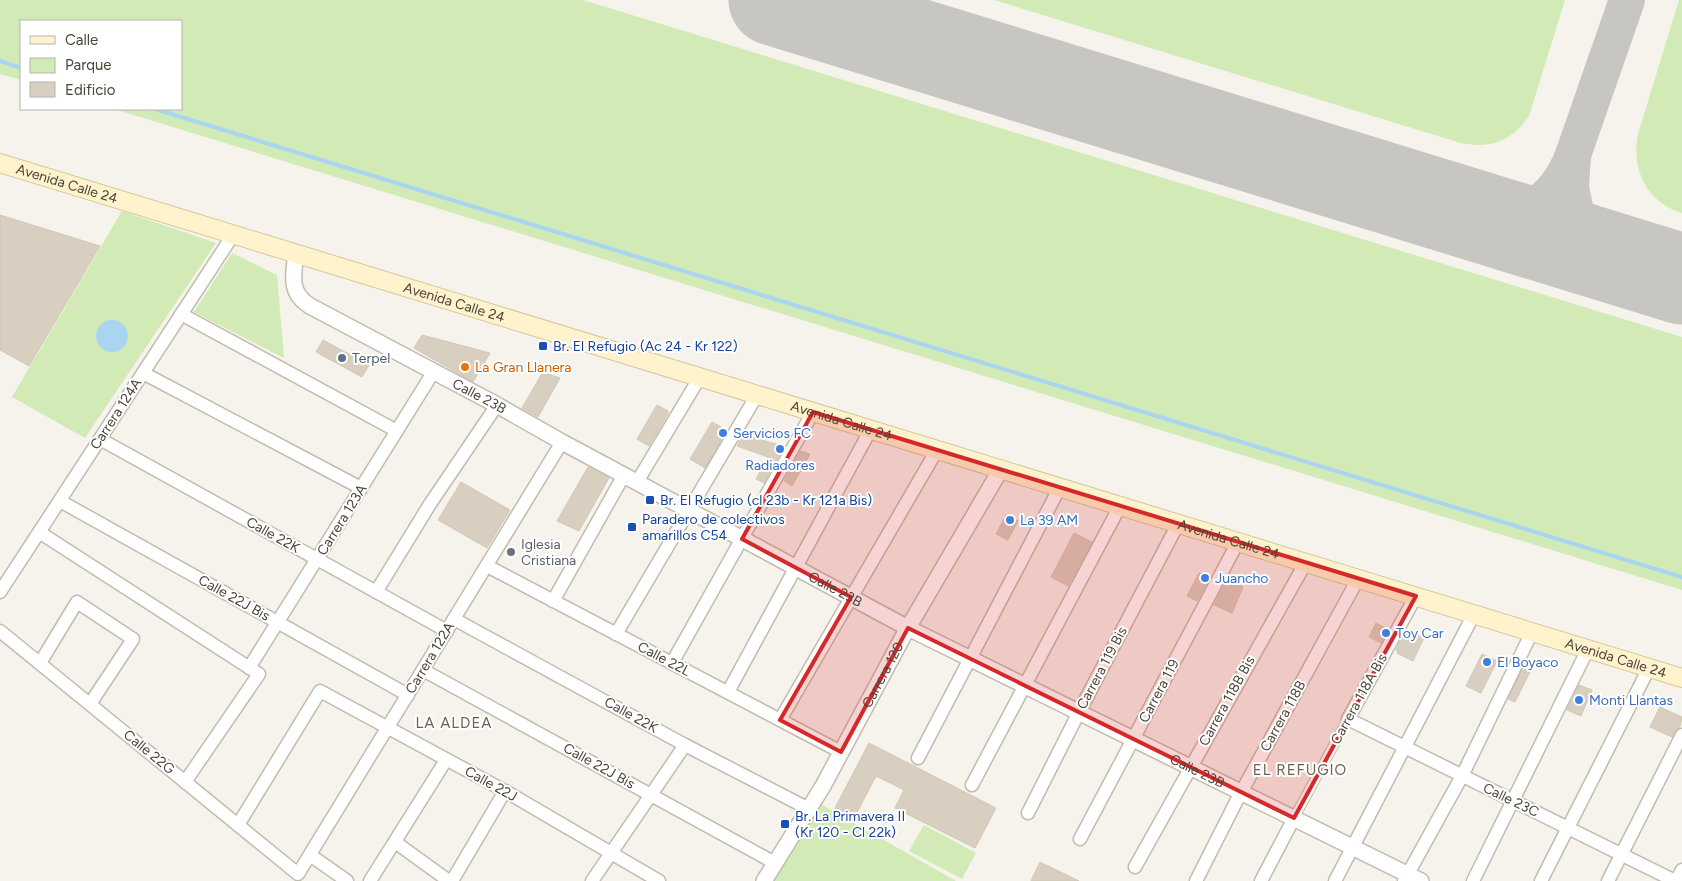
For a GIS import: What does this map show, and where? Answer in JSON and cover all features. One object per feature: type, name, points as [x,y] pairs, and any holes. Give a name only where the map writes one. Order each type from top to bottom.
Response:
[{"type":"main road","name":"Avenida Calle 24","points":[[0,163],[1682,678]]},
{"type":"street","name":"Carrera 124A","points":[[0,592],[233,235]]},
{"type":"street","name":"Calle 23B","points":[[296,254],[294,269],[295,289],[303,302],[908,628],[1353,847],[1411,879]]},
{"type":"street","points":[[181,314],[397,430]]},
{"type":"street","name":"Carrera 123A","points":[[185,782],[254,671],[277,622],[434,371]]},
{"type":"street","points":[[143,373],[361,488]]},
{"type":"street","points":[[553,601],[630,478],[700,378]]},
{"type":"street","points":[[616,634],[758,395]]},
{"type":"street","points":[[376,592],[430,504],[497,405]]},
{"type":"street","points":[[672,663],[813,412]]},
{"type":"street","points":[[728,692],[871,429]]},
{"type":"street","name":"Calle 22K","points":[[100,439],[447,631]]},
{"type":"street","name":"Carrera 122A","points":[[298,874],[562,442]]},
{"type":"street","points":[[780,720],[937,450]]},
{"type":"street","name":"Carrera 120","points":[[764,881],[842,752],[908,628],[1001,469]]},
{"type":"street","points":[[918,758],[1060,487]]},
{"type":"street","name":"Calle 22J Bis","points":[[60,501],[408,695]]},
{"type":"street","points":[[972,785],[1120,506]]},
{"type":"street","name":"Carrera 119 Bis","points":[[1028,813],[1178,524]]},
{"type":"street","points":[[39,532],[254,671]]},
{"type":"street","name":"Carrera 119","points":[[1080,839],[1238,542]]},
{"type":"street","name":"Carrera 118B Bis","points":[[1135,867],[1306,562]]},
{"type":"street","name":"Calle 22L","points":[[487,566],[842,752]]},
{"type":"street","name":"Carrera 118B","points":[[1196,881],[1241,792],[1358,578]]},
{"type":"street","name":"Carrera 118A Bis","points":[[1261,881],[1416,596]]},
{"type":"street","points":[[40,663],[77,602],[133,639],[90,704]]},
{"type":"street","points":[[1335,881],[1474,614]]},
{"type":"street","name":"Calle 22K","points":[[454,619],[684,745],[809,808]]},
{"type":"street","name":"Calle 22G","points":[[0,630],[298,874]]},
{"type":"street","points":[[1411,879],[1532,632]]},
{"type":"street","points":[[1473,881],[1588,649]]},
{"type":"street","points":[[1541,881],[1649,668]]},
{"type":"street","name":"Calle 22J Bis","points":[[423,670],[775,863]]},
{"type":"street","name":"Calle 22J","points":[[238,825],[320,691],[505,791],[659,881]]},
{"type":"street","name":"Calle 23C","points":[[1348,719],[1675,881]]},
{"type":"street","points":[[1608,881],[1682,735]]},
{"type":"street","points":[[592,881],[684,745]]},
{"type":"street","points":[[370,881],[446,760]]},
{"type":"street","points":[[395,842],[450,881],[505,791]]},
{"type":"street","points":[[310,855],[347,881]]},
{"type":"street","points":[[1675,881],[1682,870]]},
{"type":"highlighted area","points":[[813,412],[1416,596],[1294,818],[908,628],[841,752],[780,720],[851,597],[742,539]]},
{"type":"green space","points":[[0,0],[583,0],[1682,337],[1682,590],[117,110],[182,110],[182,20],[20,20],[20,80],[0,74]]},
{"type":"green space","points":[[994,0],[1565,0],[1529,116],[1514,133],[1505,139],[1477,145],[1454,141]]},
{"type":"green space","points":[[1679,0],[1682,0],[1682,213],[1669,208],[1650,192],[1639,171],[1636,147],[1638,134]]},
{"type":"green space","points":[[122,211],[216,243],[85,438],[12,397]]},
{"type":"green space","points":[[232,253],[277,275],[284,358],[194,312]]},
{"type":"green space","points":[[819,803],[831,810],[956,881],[773,881]]},
{"type":"green space","points":[[924,825],[976,853],[962,879],[909,851]]},
{"type":"water","points":[[112,320],[118,321],[123,325],[127,330],[127,342],[123,347],[118,351],[112,352],[106,351],[101,347],[97,342],[96,336],[97,330],[101,325],[106,321]]},
{"type":"building","points":[[0,215],[100,246],[29,366],[0,350]]},
{"type":"building","name":"La Gran Llanera","points":[[422,335],[490,353],[473,382],[414,348]]},
{"type":"building","name":"Terpel","points":[[323,340],[369,365],[362,377],[316,352]]},
{"type":"building","points":[[543,372],[560,378],[538,417],[522,408]]},
{"type":"building","points":[[657,405],[668,411],[668,414],[649,446],[637,439]]},
{"type":"building","points":[[712,422],[727,430],[705,468],[690,459]]},
{"type":"building","points":[[743,435],[784,446],[764,483],[756,479],[768,457],[737,446]]},
{"type":"building","points":[[800,451],[810,454],[792,486],[784,481]]},
{"type":"building","points":[[588,467],[609,478],[579,531],[557,521]]},
{"type":"building","points":[[461,482],[510,510],[487,548],[438,520]]},
{"type":"building","points":[[1006,515],[1018,521],[1008,540],[996,534]]},
{"type":"building","points":[[1074,533],[1092,542],[1068,586],[1051,577]]},
{"type":"building","points":[[1199,573],[1211,576],[1197,601],[1187,596]]},
{"type":"building","points":[[1227,580],[1243,587],[1232,613],[1214,605]]},
{"type":"building","points":[[1376,623],[1388,629],[1381,643],[1369,637]]},
{"type":"building","points":[[1409,630],[1424,638],[1413,661],[1397,653],[1398,651],[1396,650],[1403,636],[1405,637]]},
{"type":"building","points":[[1482,654],[1497,661],[1481,693],[1466,686]]},
{"type":"building","points":[[1524,666],[1531,670],[1515,702],[1508,699]]},
{"type":"building","name":"Monti Llantas","points":[[1579,685],[1592,690],[1581,716],[1567,710]]},
{"type":"building","points":[[1660,707],[1682,717],[1680,727],[1672,737],[1650,727]]},
{"type":"building","points":[[869,743],[996,808],[975,848],[895,808],[904,790],[876,776],[854,818],[835,808]]},
{"type":"building","points":[[1040,862],[1079,881],[1031,881]]},
{"type":"waterway","points":[[0,61],[20,68]]},
{"type":"waterway","points":[[158,110],[1682,577]]},
{"type":"taxiway","points":[[1625,261],[1594,242],[1576,212],[1571,187],[1573,155],[1627,0]]},
{"type":"taxiway","points":[[1478,216],[1505,217],[1517,214],[1538,203],[1555,187],[1573,155]]},
{"type":"runway","points":[[774,0],[1682,279]]},
{"type":"place","name":"Br. El Refugio (Ac 24 - Kr 122)","points":[[543,346]]},
{"type":"place","name":"Terpel","points":[[342,358]]},
{"type":"place","name":"La Gran Llanera","points":[[465,367]]},
{"type":"place","name":"Servicios FC","points":[[723,433]]},
{"type":"place","name":"Radiadores","points":[[780,449]]},
{"type":"place","name":"Br. El Refugio (cl 23b - Kr 121a Bis)","points":[[650,500]]},
{"type":"place","name":"La 39 AM","points":[[1010,520]]},
{"type":"place","name":"Paradero de colectivos amarillos C54","points":[[632,527]]},
{"type":"place","name":"Iglesia Cristiana","points":[[511,552]]},
{"type":"place","name":"Juancho","points":[[1205,578]]},
{"type":"place","name":"Toy Car","points":[[1386,633]]},
{"type":"place","name":"El Boyaco","points":[[1487,662]]},
{"type":"place","name":"Monti Llantas","points":[[1579,700]]},
{"type":"place","name":"Br. La Primavera II (Kr 120 - Cl 22k)","points":[[785,824]]},
{"type":"district","name":"LA ALDEA","points":[[454,723]]},
{"type":"district","name":"EL REFUGIO","points":[[1300,770]]}]
